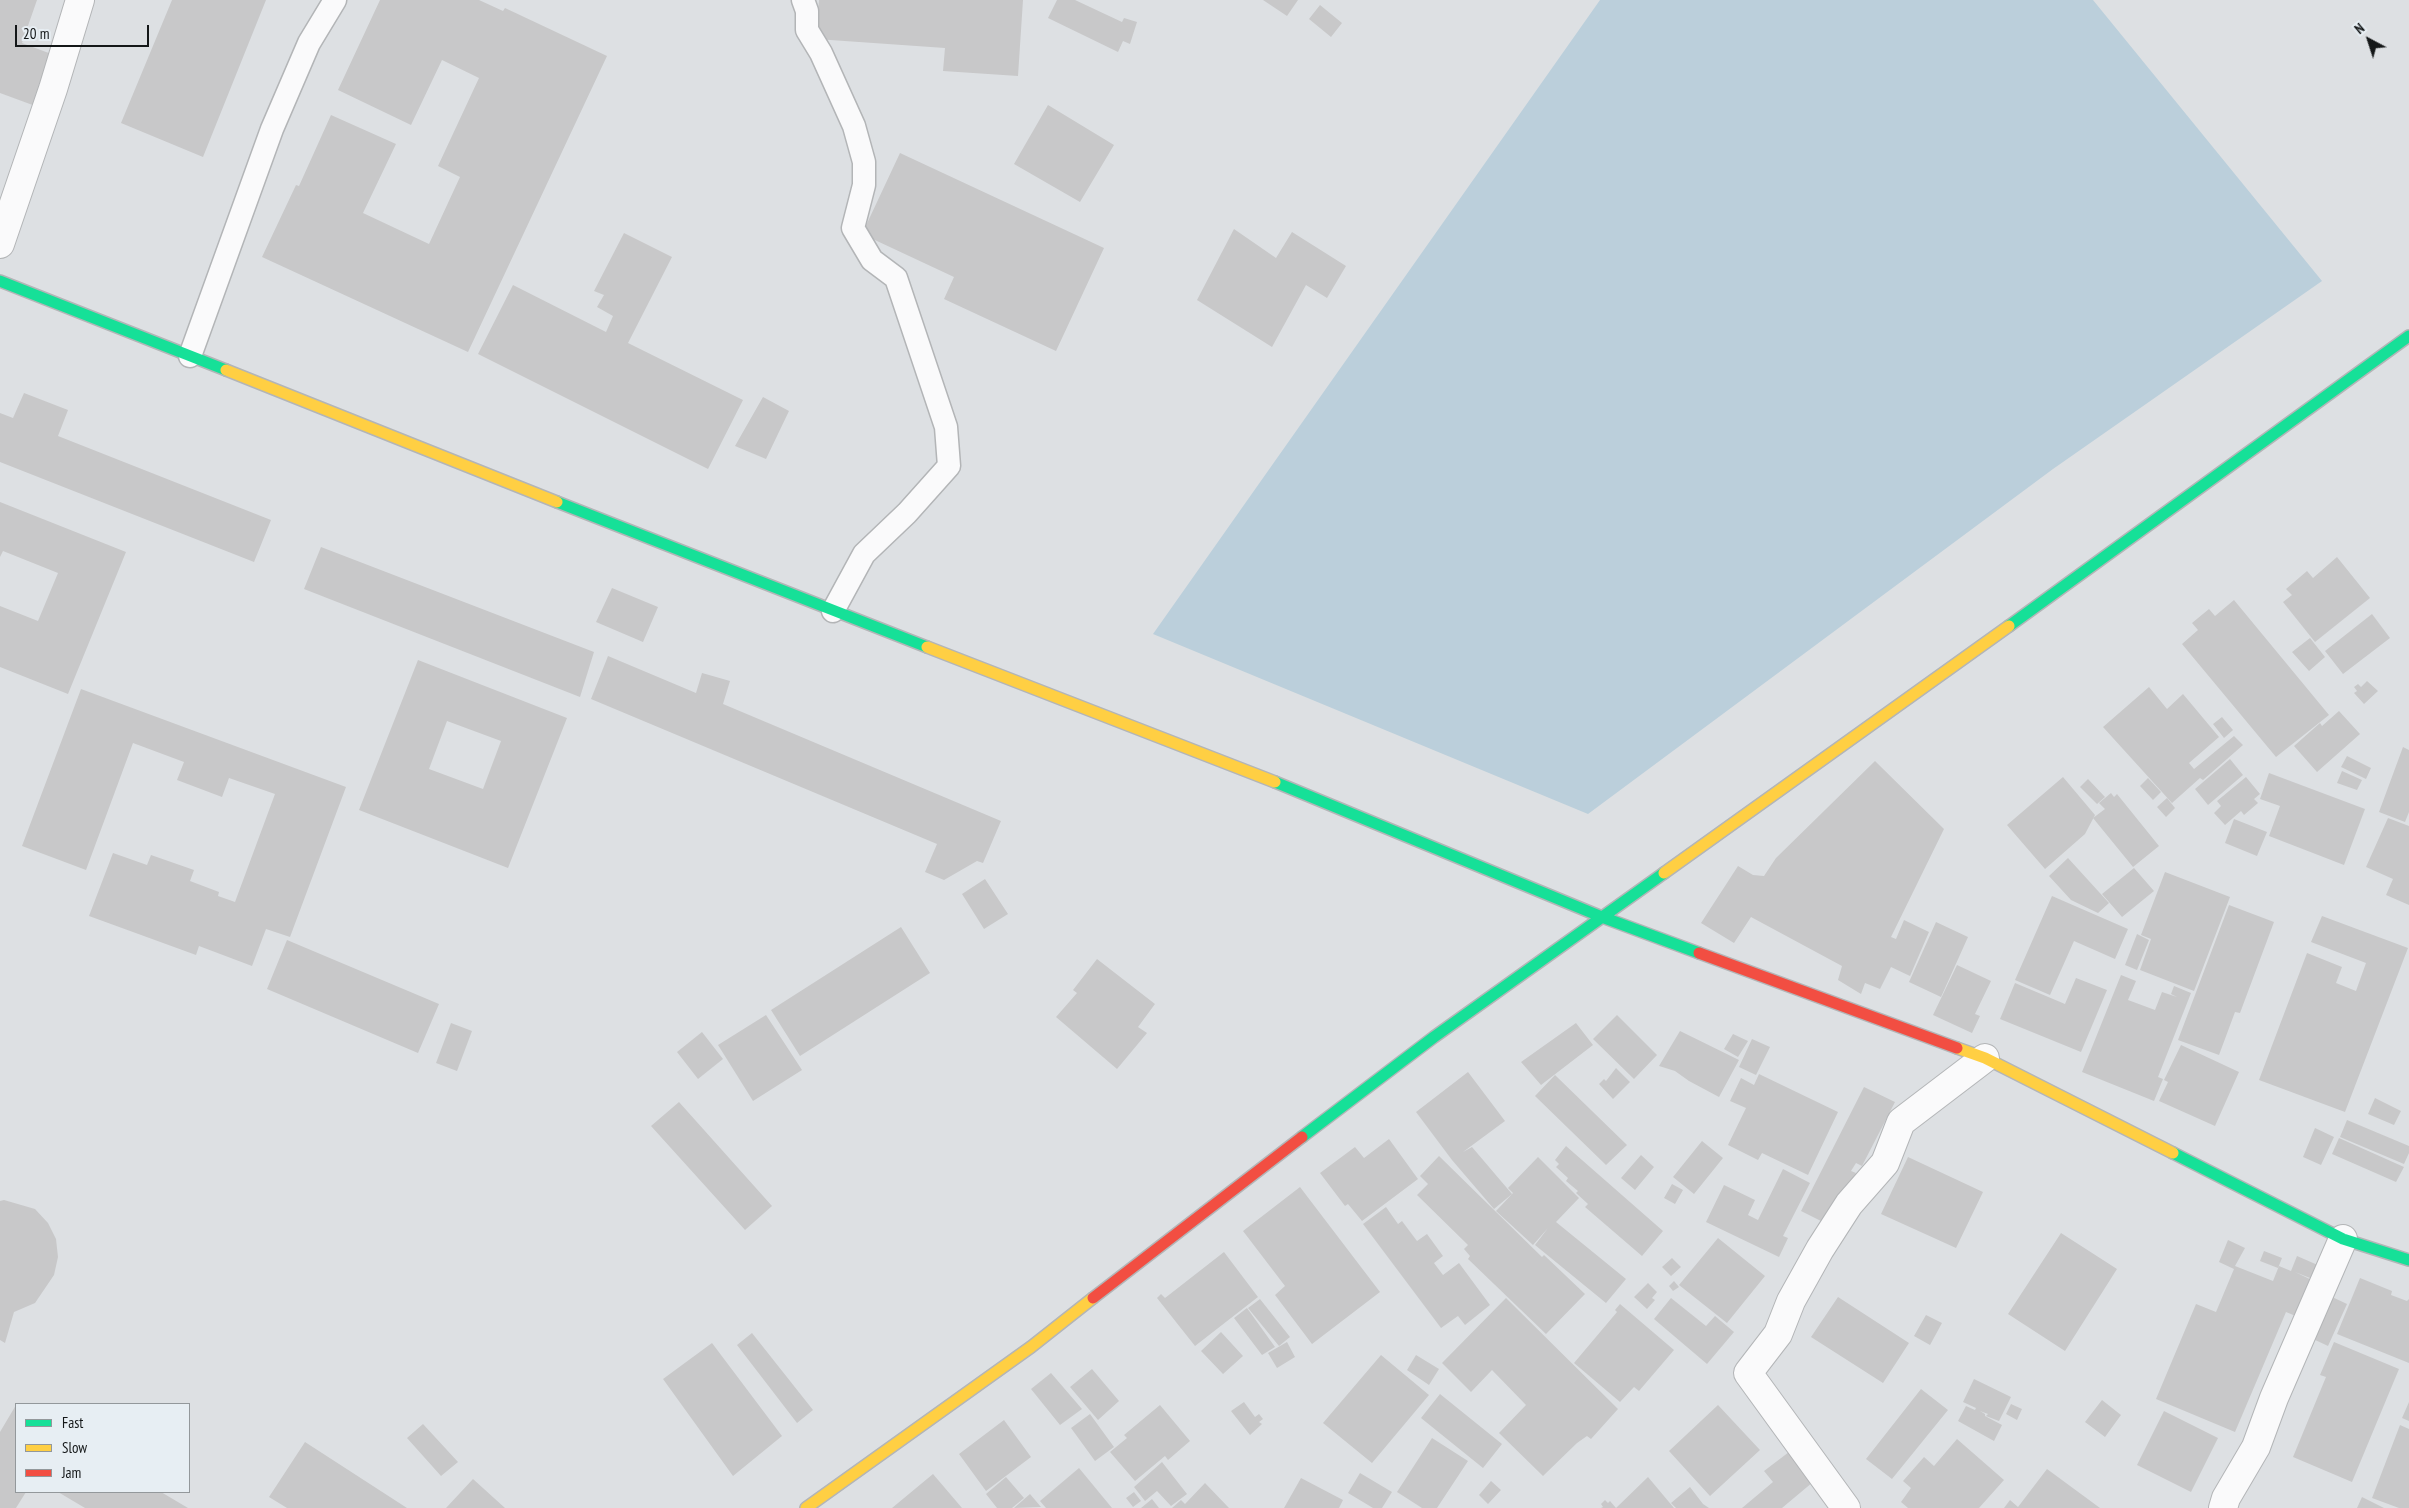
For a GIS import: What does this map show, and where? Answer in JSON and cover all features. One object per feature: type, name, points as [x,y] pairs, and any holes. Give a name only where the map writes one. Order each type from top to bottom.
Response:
[{"type":"street","points":[[0,244],[53,89],[80,0]]},
{"type":"street","points":[[0,281],[833,611],[1264,777],[1602,916],[1985,1058],[2343,1239],[2409,1260]]},
{"type":"street","points":[[806,1508],[1031,1347],[1188,1223],[1434,1037],[2043,602],[2409,336]]},
{"type":"street","points":[[1846,1508],[1748,1373],[1778,1334],[1791,1301],[1825,1241],[1849,1204],[1884,1163],[1901,1122],[1985,1058]]},
{"type":"street","points":[[2223,1508],[2226,1498],[2256,1447],[2274,1398],[2343,1239]]},
{"type":"lane","points":[[190,356],[272,129],[309,43],[334,0]]},
{"type":"lane","points":[[803,0],[807,10],[807,30],[821,53],[854,126],[864,162],[864,185],[853,228],[872,260],[896,278],[946,427],[949,466],[907,513],[864,554],[833,611]]},
{"type":"shaded area","points":[[1600,0],[2093,0],[2322,281],[2053,469],[1588,814],[1153,634]]},
{"type":"building","points":[[0,0],[37,0],[22,43],[54,55],[38,107],[0,93]]},
{"type":"building","points":[[172,0],[266,0],[203,157],[121,123]]},
{"type":"building","points":[[380,0],[479,0],[503,11],[505,8],[607,56],[468,352],[262,257],[296,185],[299,186],[331,115],[396,144],[363,213],[429,244],[460,177],[438,166],[479,78],[442,60],[411,125],[338,90]]},
{"type":"building","points":[[819,0],[1023,0],[1018,76],[943,71],[945,48],[816,39]]},
{"type":"building","points":[[1057,0],[1075,0],[1122,22],[1124,18],[1137,22],[1130,44],[1123,41],[1118,52],[1048,18]]},
{"type":"building","points":[[1263,0],[1298,0],[1287,16]]},
{"type":"building","points":[[1320,5],[1342,23],[1331,37],[1309,19]]},
{"type":"building","points":[[1048,105],[1114,145],[1080,202],[1014,164]]},
{"type":"building","points":[[900,153],[1104,248],[1056,351],[944,299],[954,277],[862,234]]},
{"type":"building","points":[[1234,229],[1276,258],[1292,232],[1346,266],[1327,298],[1306,285],[1272,347],[1197,300]]},
{"type":"building","points":[[624,233],[672,257],[628,343],[743,400],[708,469],[478,354],[513,285],[606,332],[613,316],[597,307],[604,295],[594,291]]},
{"type":"building","points":[[24,393],[68,410],[58,436],[271,520],[254,562],[0,462],[0,413],[13,418]]},
{"type":"building","points":[[763,397],[789,411],[766,459],[735,446]]},
{"type":"building","points":[[0,502],[126,552],[68,694],[0,667],[0,606],[38,621],[58,573],[3,551],[0,557]]},
{"type":"building","points":[[321,547],[594,652],[580,697],[304,589]]},
{"type":"building","points":[[2337,557],[2370,598],[2315,642],[2283,602],[2292,595],[2286,589],[2307,571],[2313,578]]},
{"type":"building","points":[[612,588],[658,607],[643,642],[596,622]]},
{"type":"building","points":[[2234,600],[2329,715],[2276,757],[2182,644],[2198,630],[2192,623],[2209,609],[2215,616]]},
{"type":"building","points":[[2372,614],[2390,638],[2343,674],[2325,651]]},
{"type":"building","points":[[2310,638],[2325,657],[2309,671],[2292,652]]},
{"type":"building","points":[[608,656],[696,693],[702,673],[730,681],[723,704],[1001,821],[983,863],[977,861],[944,880],[925,872],[937,844],[591,699]]},
{"type":"building","points":[[418,660],[567,718],[508,868],[359,810]],"holes":[[[447,721],[501,741],[483,789],[429,769]]]},
{"type":"building","points":[[2367,681],[2378,691],[2364,704],[2354,693],[2357,691],[2354,687],[2358,684],[2361,687]]},
{"type":"building","points":[[2149,687],[2167,709],[2183,694],[2219,737],[2189,763],[2194,769],[2234,736],[2243,745],[2203,780],[2200,778],[2172,803],[2103,727]]},
{"type":"building","points":[[81,689],[346,787],[290,937],[266,929],[252,966],[199,946],[196,955],[89,916],[113,853],[147,865],[151,855],[194,870],[190,881],[219,892],[218,896],[235,902],[275,794],[229,778],[222,797],[177,780],[184,762],[133,743],[86,870],[22,846]]},
{"type":"building","points":[[2339,711],[2360,734],[2317,772],[2294,746],[2320,723],[2322,726]]},
{"type":"building","points":[[2222,717],[2233,730],[2224,738],[2213,724]]},
{"type":"building","points":[[2403,747],[2409,750],[2409,812],[2405,822],[2379,812]]},
{"type":"building","points":[[2347,756],[2371,768],[2366,779],[2341,767]]},
{"type":"building","points":[[2230,759],[2243,775],[2208,805],[2195,789]]},
{"type":"building","points":[[1875,761],[1944,829],[1891,937],[1896,939],[1904,920],[1929,932],[1910,976],[1891,967],[1880,989],[1865,983],[1861,994],[1838,980],[1842,966],[1751,917],[1734,943],[1701,923],[1738,866],[1753,875],[1764,876],[1776,858]]},
{"type":"building","points":[[2342,771],[2362,780],[2357,790],[2337,783]]},
{"type":"building","points":[[2269,773],[2365,809],[2344,865],[2269,836],[2280,806],[2260,799]]},
{"type":"building","points":[[2063,777],[2095,815],[2085,834],[2045,869],[2007,825]]},
{"type":"building","points":[[2246,777],[2260,794],[2254,799],[2258,803],[2244,815],[2241,811],[2225,825],[2214,813],[2221,806],[2217,801]]},
{"type":"building","points":[[2148,778],[2161,792],[2153,800],[2140,786]]},
{"type":"building","points":[[2088,779],[2105,797],[2097,804],[2080,787]]},
{"type":"building","points":[[2111,793],[2114,797],[2117,794],[2159,846],[2133,867],[2093,818],[2105,809],[2099,803]]},
{"type":"building","points":[[2167,798],[2175,808],[2166,817],[2157,807]]},
{"type":"building","points":[[2388,818],[2409,826],[2409,905],[2386,895],[2393,879],[2366,867]]},
{"type":"building","points":[[2234,819],[2267,832],[2257,856],[2225,843]]},
{"type":"building","points":[[2068,858],[2109,903],[2098,913],[2071,900],[2049,876]]},
{"type":"building","points":[[2134,868],[2154,891],[2122,917],[2102,894]]},
{"type":"building","points":[[2165,872],[2230,897],[2194,991],[2140,970],[2151,939],[2141,935]]},
{"type":"building","points":[[985,879],[1008,914],[984,929],[962,894]]},
{"type":"building","points":[[2052,896],[2128,929],[2115,959],[2074,941],[2050,995],[2015,980]]},
{"type":"building","points":[[2229,905],[2274,922],[2240,1013],[2235,1012],[2219,1055],[2178,1040]]},
{"type":"building","points":[[2322,916],[2408,948],[2345,1112],[2259,1080],[2307,953],[2342,967],[2336,983],[2356,991],[2366,963],[2311,942]]},
{"type":"building","points":[[1936,922],[1968,937],[1941,997],[1909,982]]},
{"type":"building","points":[[901,927],[930,973],[800,1056],[771,1010]]},
{"type":"building","points":[[2137,934],[2149,940],[2137,970],[2125,965]]},
{"type":"building","points":[[287,940],[439,1004],[418,1053],[267,989]]},
{"type":"building","points":[[1097,959],[1155,1004],[1138,1027],[1147,1033],[1117,1069],[1056,1017],[1077,993],[1073,990]]},
{"type":"building","points":[[1957,965],[1991,981],[1975,1014],[1980,1016],[1972,1033],[1933,1015]]},
{"type":"building","points":[[2121,975],[2136,981],[2128,1000],[2155,1010],[2162,992],[2177,997],[2171,994],[2174,986],[2191,993],[2158,1077],[2163,1079],[2154,1101],[2082,1072]]},
{"type":"building","points":[[2076,978],[2107,990],[2081,1052],[2000,1019],[2015,983],[2065,1004]]},
{"type":"building","points":[[766,1015],[802,1070],[753,1101],[718,1045]]},
{"type":"building","points":[[1617,1015],[1657,1055],[1634,1079],[1593,1039]]},
{"type":"building","points":[[451,1023],[472,1031],[457,1071],[436,1063]]},
{"type":"building","points":[[1576,1023],[1593,1045],[1541,1085],[1521,1062]]},
{"type":"building","points":[[1680,1031],[1739,1060],[1719,1097],[1675,1071],[1659,1066]]},
{"type":"building","points":[[702,1032],[723,1059],[698,1079],[677,1052]]},
{"type":"building","points":[[1733,1034],[1748,1041],[1738,1057],[1724,1049]]},
{"type":"building","points":[[1752,1039],[1770,1047],[1756,1075],[1739,1067]]},
{"type":"building","points":[[2181,1045],[2239,1072],[2215,1126],[2159,1101],[2168,1082],[2164,1080]]},
{"type":"building","points":[[1616,1068],[1630,1082],[1613,1099],[1599,1084],[1604,1079],[1606,1081]]},
{"type":"building","points":[[1468,1072],[1505,1121],[1463,1152],[1472,1147],[1512,1194],[1494,1209],[1452,1160],[1416,1112]]},
{"type":"building","points":[[1759,1074],[1838,1112],[1808,1175],[1762,1153],[1758,1160],[1728,1145],[1746,1108],[1730,1101],[1741,1078],[1754,1085]]},
{"type":"building","points":[[1555,1075],[1627,1145],[1606,1165],[1535,1096]]},
{"type":"building","points":[[1864,1087],[1895,1102],[1862,1166],[1856,1163],[1851,1171],[1856,1173],[1829,1225],[1801,1211]]},
{"type":"building","points":[[2375,1098],[2401,1111],[2394,1125],[2368,1114]]},
{"type":"building","points":[[679,1102],[772,1206],[745,1230],[651,1126]]},
{"type":"building","points":[[2347,1120],[2409,1146],[2409,1153],[2404,1164],[2340,1137]]},
{"type":"building","points":[[2315,1128],[2334,1137],[2321,1165],[2303,1157]]},
{"type":"building","points":[[2339,1138],[2404,1167],[2396,1182],[2332,1154]]},
{"type":"building","points":[[1389,1139],[1418,1179],[1362,1221],[1348,1204],[1345,1206],[1320,1173],[1355,1147],[1364,1158]]},
{"type":"building","points":[[1702,1141],[1723,1158],[1694,1194],[1673,1177]]},
{"type":"building","points":[[1566,1146],[1663,1231],[1642,1256],[1585,1207],[1588,1204],[1576,1193],[1578,1191],[1566,1181],[1568,1178],[1556,1167],[1559,1164],[1555,1160]]},
{"type":"building","points":[[1641,1155],[1654,1167],[1635,1190],[1621,1178]]},
{"type":"building","points":[[1439,1156],[1542,1257],[1544,1255],[1585,1294],[1546,1334],[1468,1259],[1470,1256],[1464,1249],[1468,1245],[1417,1195],[1428,1184],[1420,1176]]},
{"type":"building","points":[[1538,1157],[1579,1198],[1556,1222],[1626,1279],[1606,1303],[1535,1245],[1548,1228],[1533,1245],[1496,1211],[1513,1193],[1508,1188]]},
{"type":"building","points":[[1908,1157],[1983,1192],[1956,1248],[1881,1214]]},
{"type":"building","points":[[1783,1169],[1810,1183],[1783,1236],[1788,1238],[1779,1257],[1706,1222],[1724,1185],[1755,1200],[1748,1215],[1758,1220]]},
{"type":"building","points":[[1672,1184],[1683,1190],[1675,1204],[1664,1198]]},
{"type":"building","points":[[1300,1187],[1380,1292],[1312,1344],[1275,1295],[1285,1286],[1243,1231]]},
{"type":"building","points":[[4,1200],[35,1209],[48,1223],[56,1239],[58,1257],[54,1275],[35,1303],[14,1312],[5,1343],[0,1340],[0,1201]]},
{"type":"building","points":[[1386,1207],[1398,1224],[1402,1221],[1417,1241],[1427,1234],[1443,1256],[1434,1263],[1443,1275],[1459,1263],[1490,1305],[1465,1325],[1458,1316],[1441,1328],[1363,1224]]},
{"type":"building","points":[[2061,1233],[2117,1269],[2065,1351],[2008,1314]]},
{"type":"building","points":[[1718,1238],[1765,1276],[1727,1323],[1679,1285]]},
{"type":"building","points":[[2228,1240],[2245,1248],[2235,1266],[2273,1281],[2279,1266],[2291,1271],[2297,1256],[2320,1266],[2315,1280],[2295,1272],[2318,1283],[2303,1319],[2286,1312],[2235,1432],[2156,1399],[2196,1304],[2216,1312],[2234,1269],[2219,1262]]},
{"type":"building","points":[[2264,1251],[2282,1258],[2278,1268],[2260,1261]]},
{"type":"building","points":[[1224,1252],[1258,1297],[1195,1346],[1157,1298],[1161,1294],[1165,1298]]},
{"type":"building","points":[[1672,1258],[1681,1267],[1671,1276],[1662,1267]]},
{"type":"building","points":[[2360,1278],[2392,1291],[2391,1295],[2407,1301],[2409,1299],[2409,1363],[2337,1334]]},
{"type":"building","points":[[1674,1281],[1679,1287],[1673,1291],[1669,1286]]},
{"type":"building","points":[[1648,1283],[1657,1292],[1652,1298],[1655,1300],[1647,1309],[1634,1297]]},
{"type":"building","points":[[2330,1296],[2347,1304],[2328,1346],[2311,1338]]},
{"type":"building","points":[[1838,1297],[1909,1343],[1883,1383],[1811,1337]]},
{"type":"building","points":[[1506,1298],[1618,1409],[1591,1439],[1587,1436],[1577,1443],[1543,1476],[1499,1433],[1526,1405],[1492,1370],[1471,1392],[1442,1363]]},
{"type":"building","points":[[1671,1298],[1706,1326],[1715,1316],[1734,1332],[1707,1364],[1654,1319]]},
{"type":"building","points":[[1260,1299],[1290,1337],[1279,1346],[1248,1308]]},
{"type":"building","points":[[1620,1304],[1674,1350],[1639,1391],[1634,1387],[1620,1402],[1574,1363],[1617,1312],[1615,1310]]},
{"type":"building","points":[[1247,1308],[1275,1347],[1262,1355],[1234,1318]]},
{"type":"building","points":[[1926,1315],[1942,1323],[1930,1345],[1914,1336]]},
{"type":"building","points":[[1221,1332],[1243,1356],[1223,1374],[1201,1351]]},
{"type":"building","points":[[752,1333],[813,1410],[797,1423],[737,1345]]},
{"type":"building","points":[[1287,1342],[1295,1357],[1277,1368],[1268,1353]]},
{"type":"building","points":[[2334,1342],[2399,1369],[2352,1482],[2293,1457],[2326,1377],[2320,1375]]},
{"type":"building","points":[[712,1343],[782,1436],[733,1476],[663,1379]]},
{"type":"building","points":[[1381,1355],[1429,1395],[1372,1463],[1323,1423]]},
{"type":"building","points":[[1416,1355],[1439,1369],[1429,1385],[1407,1370]]},
{"type":"building","points":[[1092,1369],[1119,1401],[1098,1420],[1070,1387]]},
{"type":"building","points":[[1051,1373],[1082,1409],[1060,1425],[1031,1389]]},
{"type":"building","points":[[1974,1379],[2011,1397],[1999,1421],[1986,1416],[1988,1414],[1980,1411],[1985,1416],[2002,1425],[1994,1441],[1958,1421],[1966,1406],[1975,1410],[1976,1408],[1963,1402]]},
{"type":"building","points":[[1921,1389],[1948,1410],[1892,1479],[1866,1459]]},
{"type":"building","points":[[1440,1394],[1502,1444],[1483,1468],[1421,1418]]},
{"type":"building","points":[[2102,1400],[2121,1415],[2105,1437],[2085,1422]]},
{"type":"building","points":[[1244,1402],[1255,1417],[1259,1414],[1263,1419],[1259,1422],[1262,1424],[1250,1435],[1231,1411]]},
{"type":"building","points":[[2409,1402],[2409,1421],[2402,1418]]},
{"type":"building","points":[[2011,1404],[2022,1409],[2017,1420],[2006,1414]]},
{"type":"building","points":[[1160,1405],[1190,1441],[1168,1460],[1165,1456],[1135,1481],[1110,1452],[1127,1438],[1124,1435]]},
{"type":"building","points":[[1718,1405],[1760,1450],[1710,1496],[1669,1451]]},
{"type":"building","points":[[15,1407],[15,1493],[25,1493],[16,1508],[0,1508],[0,1432]]},
{"type":"building","points":[[2164,1411],[2218,1438],[2191,1492],[2137,1465]]},
{"type":"building","points":[[1090,1414],[1114,1447],[1095,1461],[1071,1428]]},
{"type":"building","points":[[1004,1420],[1031,1457],[986,1491],[959,1454]]},
{"type":"building","points":[[423,1424],[458,1462],[441,1476],[407,1438]]},
{"type":"building","points":[[2400,1425],[2409,1429],[2409,1508],[2399,1508],[2372,1498]]},
{"type":"building","points":[[1432,1438],[1468,1461],[1437,1508],[1422,1508],[1397,1492]]},
{"type":"building","points":[[1957,1439],[2004,1480],[1979,1508],[1908,1508],[1901,1502],[1911,1488],[1903,1481],[1924,1457],[1934,1466]]},
{"type":"building","points":[[305,1442],[407,1508],[287,1508],[269,1497]]},
{"type":"building","points":[[1789,1452],[1813,1482],[1782,1508],[1742,1508],[1773,1482],[1764,1471]]},
{"type":"building","points":[[1162,1462],[1187,1494],[1171,1506],[1157,1491],[1145,1501],[1134,1487]]},
{"type":"building","points":[[1079,1468],[1112,1508],[1046,1508],[1040,1501]]},
{"type":"building","points":[[2047,1469],[2100,1508],[2004,1508],[2010,1500],[2018,1507]]},
{"type":"building","points":[[1360,1473],[1392,1492],[1382,1508],[1373,1508],[1348,1493]]},
{"type":"building","points":[[933,1474],[962,1508],[892,1508]]},
{"type":"building","points":[[1006,1477],[1024,1498],[1012,1508],[997,1508],[986,1494]]},
{"type":"building","points":[[1648,1477],[1674,1508],[1616,1508]]},
{"type":"building","points":[[1301,1478],[1343,1500],[1339,1508],[1284,1508]]},
{"type":"building","points":[[473,1479],[505,1508],[446,1508]]},
{"type":"building","points":[[1491,1481],[1501,1490],[1488,1504],[1479,1495]]},
{"type":"building","points":[[1205,1483],[1229,1508],[1172,1508],[1181,1500],[1185,1504]]},
{"type":"building","points":[[1690,1487],[1703,1504],[1709,1508],[1676,1508],[1671,1503]]},
{"type":"building","points":[[1134,1492],[1141,1501],[1133,1507],[1126,1498]]},
{"type":"building","points":[[60,1493],[163,1493],[188,1508],[85,1508]]},
{"type":"building","points":[[1030,1494],[1041,1507],[1014,1508]]},
{"type":"building","points":[[2362,1497],[2384,1508],[2357,1508]]},
{"type":"building","points":[[1152,1499],[1159,1508],[1141,1508]]},
{"type":"building","points":[[1605,1500],[1608,1503],[1610,1501],[1616,1508],[1601,1508],[1603,1507],[1601,1504]]},
{"type":"traffic: fast","points":[[0,281],[226,370]]},
{"type":"traffic: fast","points":[[2009,626],[2409,336]]},
{"type":"traffic: fast","points":[[557,502],[927,647]]},
{"type":"traffic: fast","points":[[1275,782],[1602,917],[1699,953]]},
{"type":"traffic: fast","points":[[1302,1137],[1434,1037],[1664,873]]},
{"type":"traffic: fast","points":[[2173,1153],[2343,1239],[2409,1260]]},
{"type":"traffic: slow","points":[[226,370],[557,502]]},
{"type":"traffic: slow","points":[[1664,873],[2009,626]]},
{"type":"traffic: slow","points":[[927,647],[1275,782]]},
{"type":"traffic: slow","points":[[1957,1048],[1985,1058],[2173,1153]]},
{"type":"traffic: slow","points":[[806,1508],[1031,1347],[1093,1298]]},
{"type":"traffic: jam","points":[[1699,953],[1957,1048]]},
{"type":"traffic: jam","points":[[1093,1298],[1302,1137]]}]
